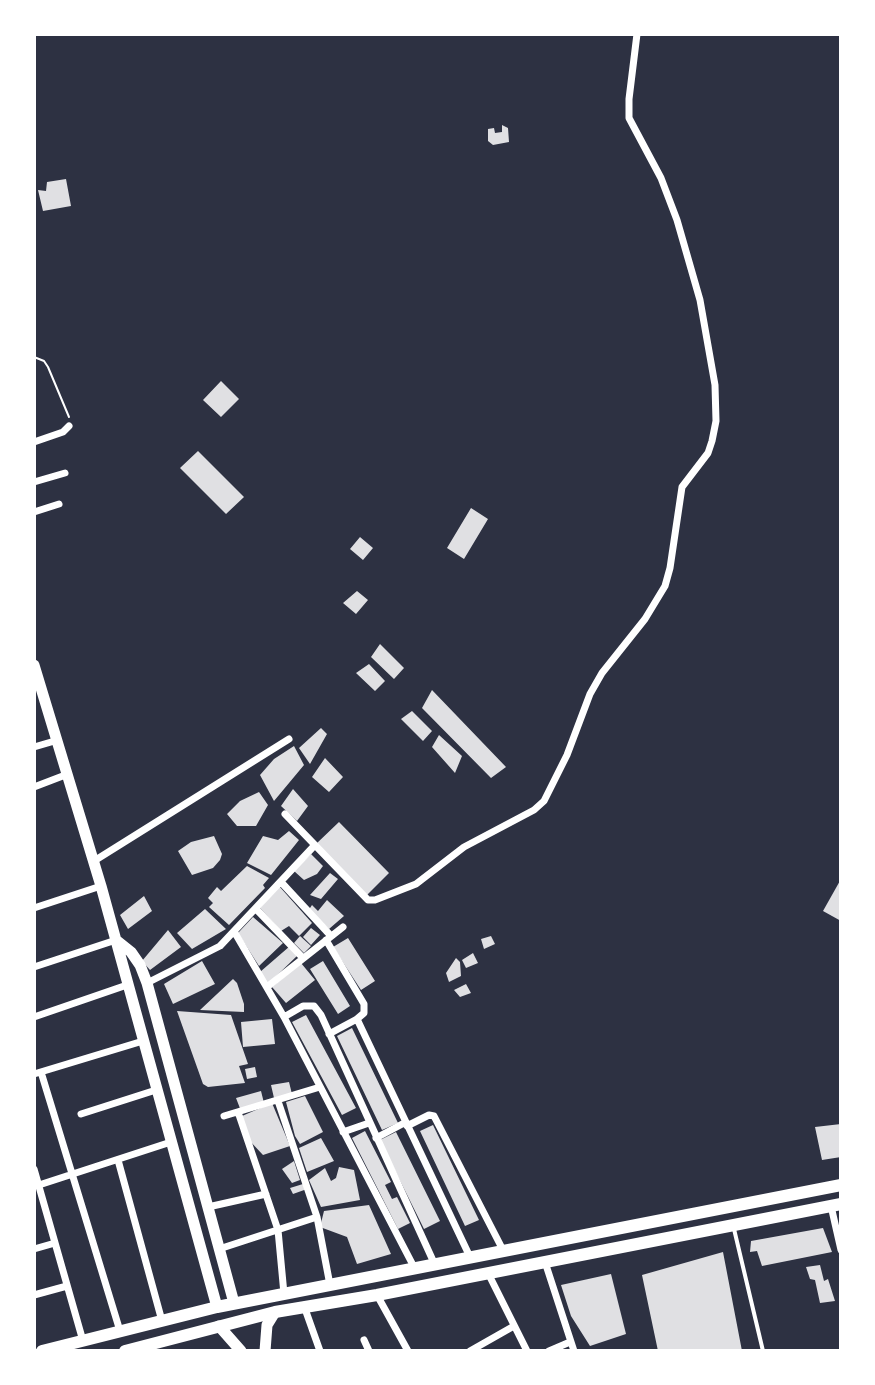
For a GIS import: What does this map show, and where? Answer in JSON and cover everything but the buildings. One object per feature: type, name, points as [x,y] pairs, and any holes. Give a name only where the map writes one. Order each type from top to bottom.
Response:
[{"type":"highway","points":[[42,1351],[234,1303],[841,1185]]},
{"type":"highway","points":[[125,1351],[304,1306],[377,1295],[836,1205]]},
{"type":"main road","points":[[34,665],[39,696],[58,740],[94,861],[217,1307]]},
{"type":"main road","points":[[116,940],[131,952],[147,983],[234,1303]]},
{"type":"main road","points":[[265,1351],[267,1325],[275,1312]]},
{"type":"main road","points":[[219,1326],[241,1351]]},
{"type":"street","points":[[285,814],[368,900],[416,884],[464,847],[534,810],[544,801],[567,755],[590,694],[665,586],[682,487],[708,453],[712,441],[716,421],[715,385],[696,288],[666,192],[629,118],[637,34]]},
{"type":"street","points":[[34,442],[63,432],[69,426]]},
{"type":"street","points":[[34,482],[65,473]]},
{"type":"street","points":[[34,512],[59,504]]},
{"type":"street","points":[[94,861],[289,739]]},
{"type":"street","points":[[34,747],[58,740]]},
{"type":"street","points":[[34,787],[68,774]]},
{"type":"street","points":[[147,983],[209,954],[235,933],[314,846]]},
{"type":"street","points":[[281,882],[328,938],[364,1004],[364,1013],[329,1034]]},
{"type":"street","points":[[34,908],[101,886]]},
{"type":"street","points":[[257,910],[303,958]]},
{"type":"street","points":[[267,987],[343,927]]},
{"type":"street","points":[[235,933],[284,1017],[415,1269]]},
{"type":"street","points":[[34,967],[116,940]]},
{"type":"street","points":[[34,1017],[127,985]]},
{"type":"street","points":[[284,1017],[303,1006],[314,1006],[435,1265]]},
{"type":"street","points":[[357,1019],[471,1259]]},
{"type":"street","points":[[120,1331],[73,1174],[38,1073],[143,1041]]},
{"type":"street","points":[[224,1116],[320,1087]]},
{"type":"street","points":[[81,1114],[156,1090]]},
{"type":"street","points":[[278,1101],[317,1217],[330,1285]]},
{"type":"street","points":[[238,1112],[278,1230],[284,1294]]},
{"type":"street","points":[[376,1138],[429,1115],[434,1116],[504,1252]]},
{"type":"street","points":[[343,1132],[369,1123]]},
{"type":"street","points":[[39,1185],[171,1142]]},
{"type":"street","points":[[118,1160],[162,1321]]},
{"type":"street","points":[[34,1169],[39,1185],[38,1196],[83,1341]]},
{"type":"street","points":[[208,1207],[266,1194]]},
{"type":"street","points":[[836,1205],[841,1250]]},
{"type":"street","points":[[219,1249],[317,1217]]},
{"type":"street","points":[[34,1249],[55,1243]]},
{"type":"street","points":[[545,1262],[574,1351]]},
{"type":"street","points":[[488,1273],[527,1351]]},
{"type":"street","points":[[34,1295],[67,1286]]},
{"type":"street","points":[[377,1295],[408,1351]]},
{"type":"street","points":[[304,1306],[320,1351]]},
{"type":"street","points":[[470,1351],[514,1326]]},
{"type":"street","points":[[364,1340],[369,1351]]},
{"type":"street","points":[[549,1351],[570,1342]]},
{"type":"lane","points":[[733,1226],[763,1351]]},
{"type":"path","points":[[34,357],[44,361],[48,367],[70,419],[69,426]]}]
